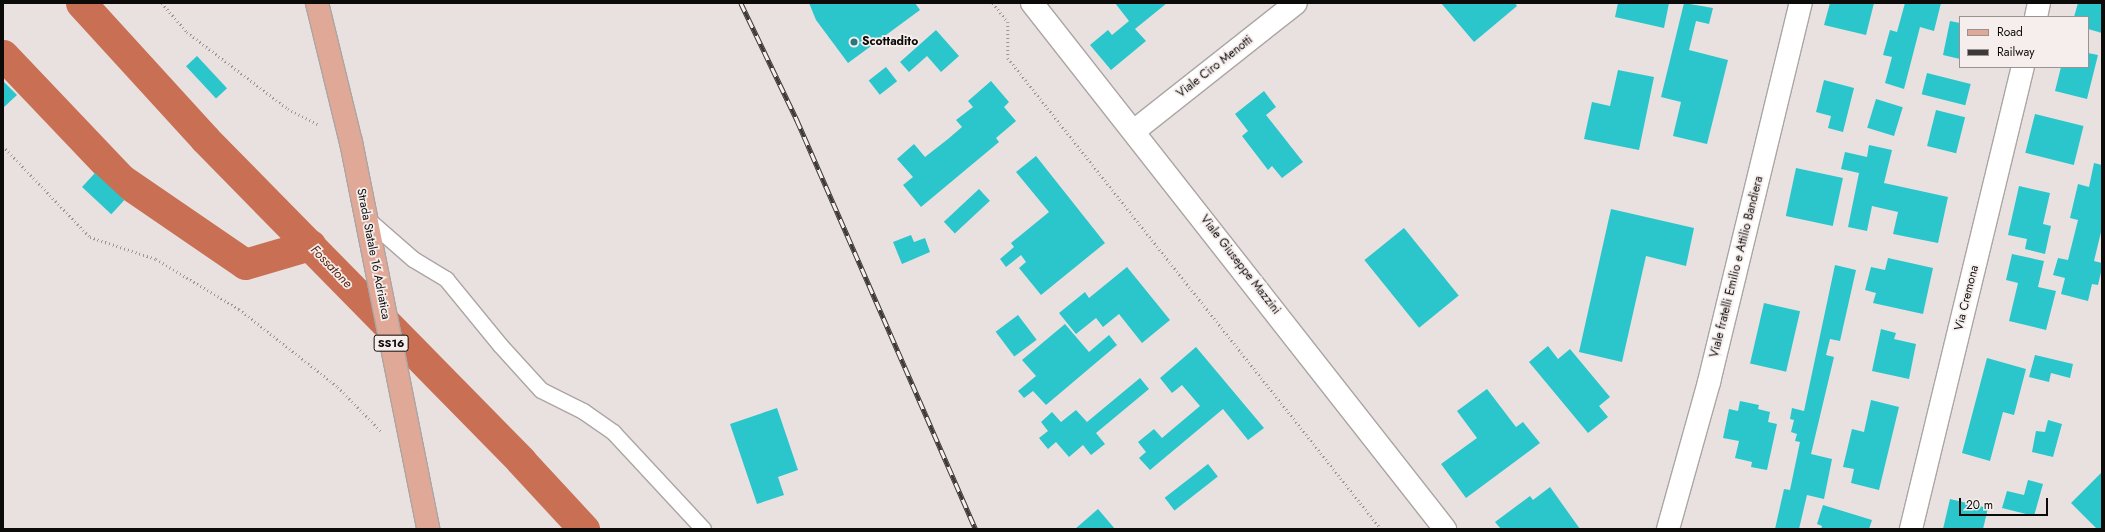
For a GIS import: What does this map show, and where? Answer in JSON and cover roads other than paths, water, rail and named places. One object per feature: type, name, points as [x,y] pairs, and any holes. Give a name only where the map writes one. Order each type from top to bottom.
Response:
[{"type":"main road","name":"Strada Statale 16 Adriatica","points":[[318,3],[351,142],[428,529]]},
{"type":"street","name":"Viale Giuseppe Mazzini","points":[[1032,3],[1445,529]]},
{"type":"street","name":"Viale Ciro Menotti","points":[[1134,131],[1296,3]]},
{"type":"street","name":"Viale fratelli Emilio e Attilio Bandiera","points":[[1668,529],[1709,382],[1801,3]]},
{"type":"street","points":[[2036,16],[2039,3]]},
{"type":"street","name":"Via Cremona","points":[[1911,529],[2024,68]]},
{"type":"lane","points":[[366,218],[413,259],[446,279],[500,345],[541,390],[583,411],[613,432],[703,529]]},
{"type":"waterway","name":"Fossatone","points":[[81,3],[205,139],[521,461],[584,529]]},
{"type":"waterway","points":[[3,55],[121,179],[245,264],[310,245]]},
{"type":"railway","points":[[741,3],[797,120],[976,529]]},
{"type":"place","name":"Scottadito","points":[[854,42]]}]
